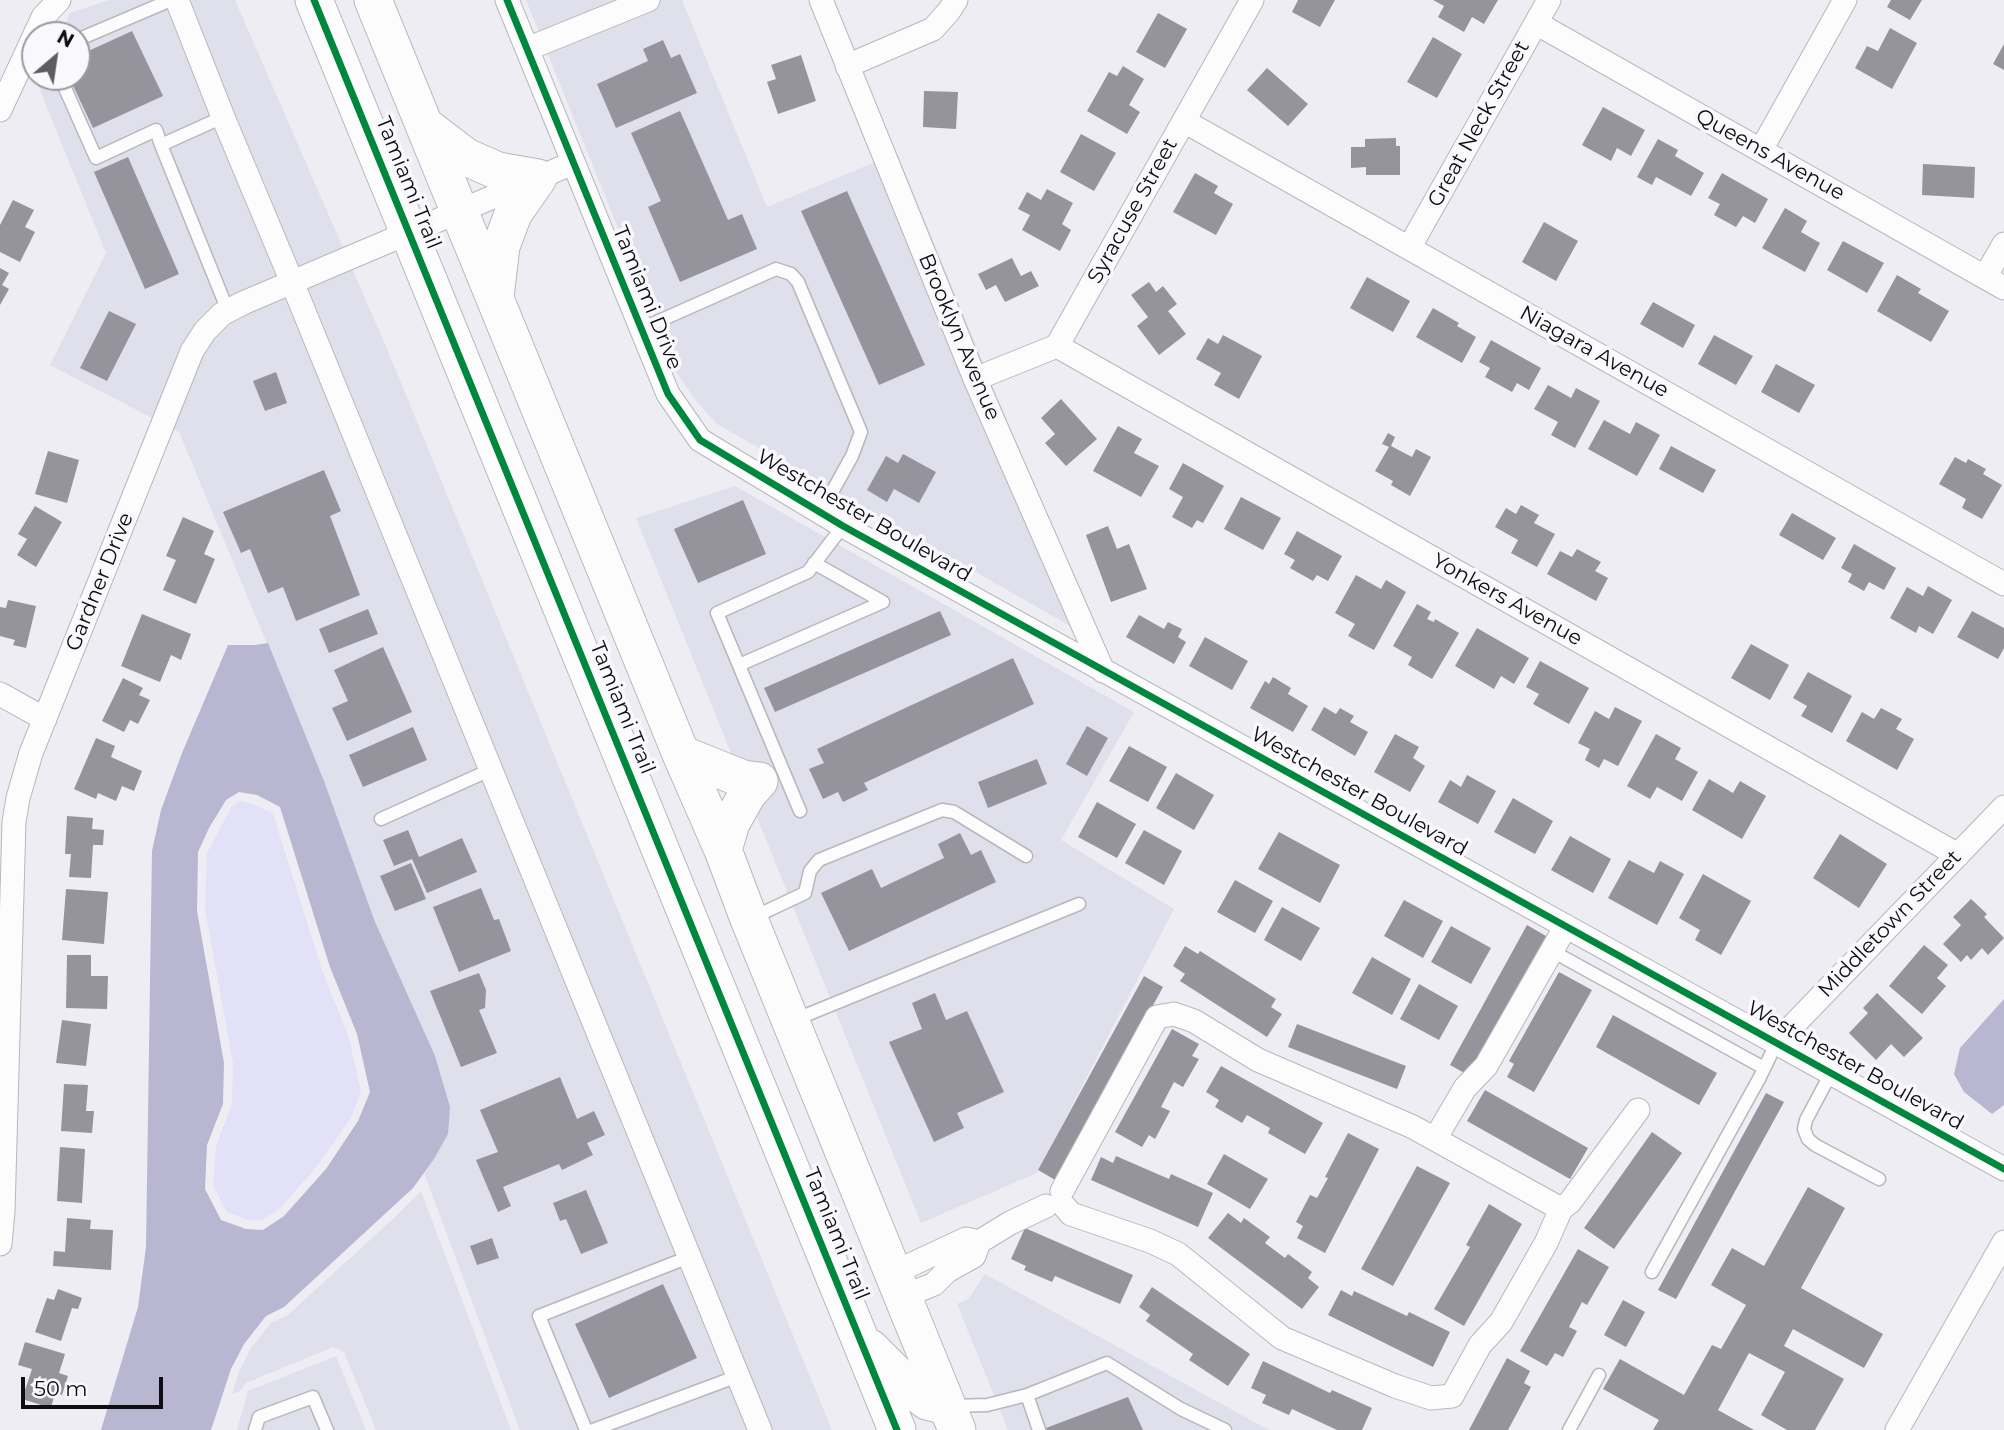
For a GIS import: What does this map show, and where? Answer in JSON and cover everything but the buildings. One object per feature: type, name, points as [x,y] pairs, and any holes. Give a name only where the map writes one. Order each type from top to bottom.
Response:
[{"type":"main road","name":"Tamiami Trail","points":[[314,0],[897,1430]]},
{"type":"main road","name":"Tamiami Trail","points":[[373,0],[681,754],[723,850],[952,1418]]},
{"type":"main road","points":[[424,125],[466,156],[498,171],[538,178],[513,214],[501,246],[495,298]]},
{"type":"main road","points":[[681,754],[723,772],[771,776]]},
{"type":"main road","points":[[723,850],[731,823],[748,793],[771,776]]},
{"type":"main road","points":[[859,1338],[909,1387],[952,1418]]},
{"type":"street","points":[[41,21],[59,0]]},
{"type":"street","points":[[177,0],[760,1430]]},
{"type":"street","points":[[507,0],[573,163]]},
{"type":"street","points":[[527,49],[648,0]]},
{"type":"street","name":"Brooklyn Avenue","points":[[821,0],[975,379],[1103,671]]},
{"type":"street","points":[[847,66],[933,29],[956,0]]},
{"type":"street","name":"Syracuse Street","points":[[1057,346],[1252,0]]},
{"type":"street","name":"Great Neck Street","points":[[1409,248],[1549,0]]},
{"type":"street","points":[[1761,150],[1845,0]]},
{"type":"street","name":"Queens Avenue","points":[[1536,23],[1995,282]]},
{"type":"street","points":[[0,110],[21,67]]},
{"type":"street","name":"Niagara Avenue","points":[[1184,121],[2004,584]]},
{"type":"street","name":"Gardner Drive","points":[[0,1244],[3,1212],[3,1090],[14,822],[23,776],[192,351],[205,331],[228,311],[573,163]]},
{"type":"street","name":"Tamiami Drive","points":[[573,163],[668,394],[700,440]]},
{"type":"street","points":[[1995,282],[2004,244]]},
{"type":"street","points":[[975,379],[1057,346]]},
{"type":"street","name":"Yonkers Avenue","points":[[1057,346],[1958,855]]},
{"type":"street","name":"Westchester Boulevard","points":[[700,440],[843,526],[2004,1169]]},
{"type":"street","points":[[0,694],[45,719]]},
{"type":"street","name":"Middletown Street","points":[[1777,1042],[2004,807]]},
{"type":"street","points":[[1435,1139],[1465,1088],[1486,1066],[1566,926]]},
{"type":"street","points":[[898,1285],[934,1284],[947,1271],[974,1256],[979,1242],[1010,1223],[1057,1201],[1157,1017],[1174,1014],[1194,1021],[1258,1060],[1413,1127],[1561,1209]]},
{"type":"street","points":[[1057,1201],[1071,1214],[1150,1241],[1178,1254],[1282,1338],[1395,1387],[1431,1398],[1452,1396],[1480,1345],[1501,1322],[1546,1243],[1561,1209],[1570,1202],[1638,1110]]},
{"type":"street","points":[[1897,1430],[2004,1242]]},
{"type":"lane","points":[[91,34],[171,0]]},
{"type":"lane","points":[[66,91],[96,158],[156,130],[228,311]]},
{"type":"lane","points":[[161,145],[223,117]]},
{"type":"lane","points":[[641,329],[776,269],[791,274],[798,282],[860,432],[852,456],[821,512]]},
{"type":"lane","points":[[800,811],[771,776],[738,665],[717,613],[808,572],[843,526]]},
{"type":"lane","points":[[738,665],[883,603],[814,563]]},
{"type":"lane","points":[[381,819],[490,770]]},
{"type":"lane","points":[[749,919],[806,893],[810,871],[819,860],[942,810],[954,812],[1026,856]]},
{"type":"lane","points":[[790,1021],[1079,904]]},
{"type":"lane","points":[[1552,951],[1764,1068]]},
{"type":"lane","points":[[1652,1272],[1777,1042]]},
{"type":"lane","points":[[1831,1073],[1806,1120],[1804,1129],[1808,1139],[1879,1179]]},
{"type":"lane","points":[[586,1430],[539,1316],[689,1257]]},
{"type":"lane","points":[[952,1418],[987,1405],[1027,1395],[1107,1363],[1181,1409],[1225,1430]]},
{"type":"lane","points":[[1569,1430],[1599,1375]]},
{"type":"lane","points":[[593,1430],[738,1376]]},
{"type":"lane","points":[[1027,1395],[1039,1430]]},
{"type":"lane","points":[[255,1430],[259,1417],[313,1397],[327,1430]]},
{"type":"shaded area","points":[[109,0],[235,0],[385,344],[832,1430],[520,1430],[424,1173],[434,1159],[375,922],[324,781],[179,432],[50,365],[106,253],[40,91],[91,91],[91,21],[66,21],[70,13]]},
{"type":"shaded area","points":[[526,0],[682,0],[767,207],[897,153],[1098,642],[717,424],[696,401],[676,372]]},
{"type":"shaded area","points":[[735,486],[1134,712],[1061,840],[1174,909],[1037,1173],[921,1223],[636,518]]},
{"type":"shaded area","points":[[268,643],[324,781],[375,922],[435,1056],[450,1107],[448,1134],[413,1188],[284,1307],[266,1316],[244,1344],[231,1369],[211,1430],[101,1430],[138,1307],[146,1247],[152,851],[161,810],[182,753],[228,645]],"holes":[[[239,792],[257,795],[280,807],[330,967],[357,1034],[370,1092],[358,1121],[326,1169],[284,1216],[263,1230],[246,1229],[221,1220],[205,1189],[207,1145],[223,1104],[224,1063],[197,911],[198,852],[209,828],[226,800]]]},
{"type":"shaded area","points":[[240,801],[254,804],[273,814],[322,970],[349,1038],[361,1092],[351,1117],[319,1164],[279,1209],[262,1220],[248,1220],[227,1212],[213,1186],[216,1146],[232,1104],[233,1063],[205,909],[207,853],[232,806]]},
{"type":"shaded area","points":[[2004,999],[2004,1105],[1992,1114],[1964,1092],[1954,1074],[1960,1048]]},
{"type":"shaded area","points":[[421,1191],[511,1430],[376,1430],[344,1352],[333,1347],[246,1383],[240,1391],[232,1394],[251,1348],[271,1323],[289,1314]]},
{"type":"shaded area","points":[[985,1274],[1269,1430],[1008,1430],[957,1304],[969,1298]]},
{"type":"shaded area","points":[[336,1356],[366,1430],[237,1430],[248,1391]]},
{"type":"cycle path","points":[[314,0],[897,1430]]},
{"type":"cycle path","points":[[507,0],[668,394],[700,440],[843,526],[2004,1169]]}]
